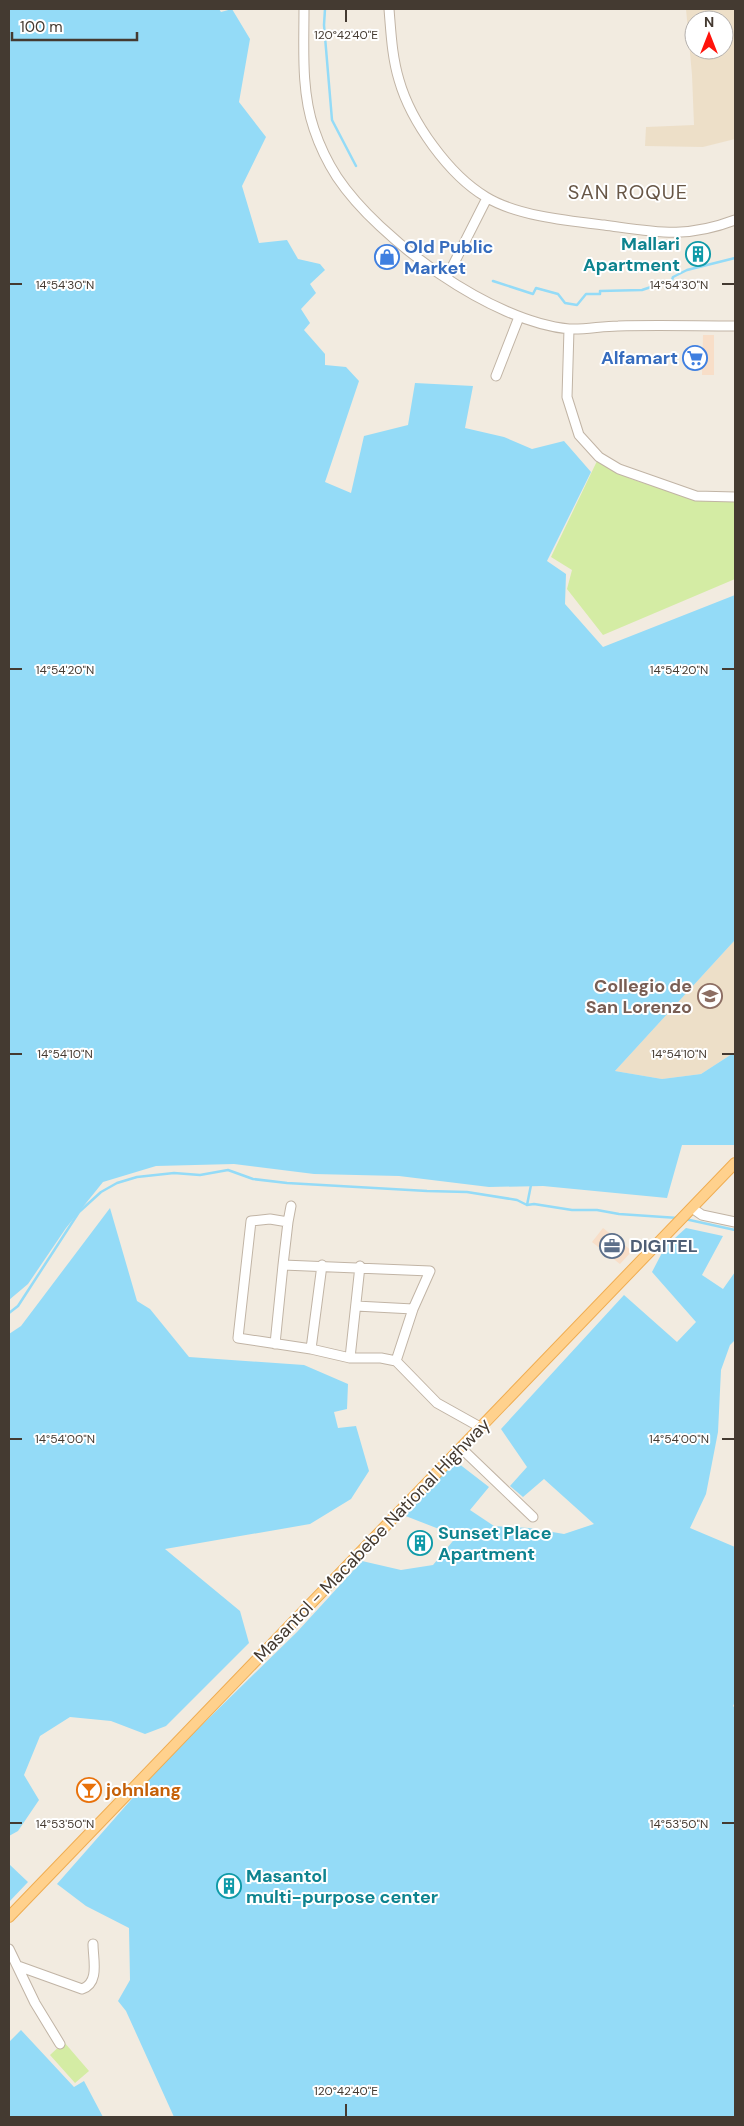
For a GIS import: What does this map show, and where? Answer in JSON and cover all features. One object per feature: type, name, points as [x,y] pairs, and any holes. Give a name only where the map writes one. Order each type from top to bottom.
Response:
[{"type":"main road","name":"Masantol - Macabebe National Highway","points":[[9,1916],[735,1163]]},
{"type":"street","points":[[304,9],[307,105],[314,130],[337,176],[378,222],[422,262],[519,317],[570,329],[616,326],[735,326]]},
{"type":"street","points":[[389,9],[392,44],[399,80],[409,106],[445,161],[466,182],[487,198],[550,217],[680,234],[711,229],[735,220]]},
{"type":"street","points":[[447,277],[487,198]]},
{"type":"street","points":[[496,376],[519,317]]},
{"type":"street","points":[[570,329],[567,397],[579,435],[599,457],[619,469],[696,496],[735,497]]},
{"type":"street","points":[[275,1344],[291,1206]]},
{"type":"street","points":[[691,1209],[702,1214],[735,1222]]},
{"type":"street","points":[[288,1222],[270,1219],[251,1221],[238,1338],[311,1349],[350,1358],[381,1358],[396,1361],[437,1403],[480,1427]]},
{"type":"street","points":[[283,1265],[360,1266],[430,1271],[413,1309],[396,1361]]},
{"type":"street","points":[[311,1349],[322,1265]]},
{"type":"street","points":[[350,1358],[360,1266]]},
{"type":"street","points":[[356,1306],[413,1309]]},
{"type":"street","points":[[461,1448],[533,1517]]},
{"type":"street","points":[[18,1966],[82,1989],[90,1984],[95,1971],[93,1944]]},
{"type":"street","points":[[9,1949],[35,2003],[60,2044]]},
{"type":"shaded area","points":[[686,9],[735,9],[735,139],[703,147],[645,146],[646,127],[694,125],[691,60],[734,60],[734,10]]},
{"type":"shaded area","points":[[703,335],[714,335],[714,375],[702,375]]},
{"type":"shaded area","name":"Collegio de San Lorenzo","points":[[735,940],[735,1052],[701,1074],[662,1079],[615,1071]]},
{"type":"shaded area","name":"DIGITEL","points":[[603,1228],[632,1251],[620,1264],[592,1242]]},
{"type":"green space","points":[[597,461],[631,479],[696,500],[735,500],[735,579],[603,635],[567,589],[572,570],[551,557]]},
{"type":"green space","points":[[64,2042],[89,2071],[75,2083],[50,2055]]},
{"type":"water","points":[[9,9],[219,9],[221,12],[232,9],[250,39],[239,102],[266,137],[242,186],[259,243],[287,240],[298,259],[320,264],[325,270],[310,284],[316,293],[301,309],[310,323],[304,330],[325,354],[325,365],[346,367],[359,381],[325,482],[351,493],[364,436],[408,425],[415,383],[473,386],[465,428],[504,437],[532,449],[564,441],[591,472],[547,561],[566,574],[565,604],[603,647],[735,595],[735,940],[615,1071],[662,1079],[701,1074],[735,1052],[735,1145],[682,1145],[667,1198],[543,1186],[489,1187],[399,1176],[314,1174],[234,1164],[156,1166],[103,1182],[66,1228],[28,1284],[9,1300]]},
{"type":"water","points":[[110,1208],[137,1301],[150,1309],[189,1357],[304,1365],[348,1384],[347,1409],[334,1412],[338,1428],[356,1426],[369,1471],[351,1499],[310,1524],[165,1549],[240,1611],[249,1643],[166,1726],[145,1734],[111,1721],[70,1717],[40,1736],[24,1775],[39,1800],[18,1831],[9,1836],[9,1334],[21,1326]]},
{"type":"water","points":[[686,1228],[723,1236],[702,1275],[723,1289],[735,1272],[735,1340],[730,1345],[721,1370],[718,1432],[706,1494],[690,1528],[735,1547],[735,1702],[733,1706],[735,1708],[735,2117],[174,2117],[126,2011],[118,2001],[130,1980],[129,1928],[86,1906],[57,1884],[166,1760],[297,1632],[362,1561],[401,1570],[433,1565],[457,1536],[403,1515],[454,1460],[489,1487],[470,1510],[494,1526],[529,1528],[564,1534],[594,1524],[544,1479],[523,1497],[510,1486],[527,1467],[501,1429],[624,1295],[677,1342],[696,1322],[652,1272],[665,1247]]},
{"type":"water","points":[[9,1864],[28,1882],[9,1902]]},
{"type":"water","points":[[21,2030],[74,2087],[84,2081],[103,2117],[9,2117],[9,2042]]},
{"type":"waterway","points":[[325,9],[324,25],[332,120],[356,166]]},
{"type":"waterway","points":[[493,281],[533,294],[536,288],[558,294],[565,303],[577,305],[586,294],[600,294],[600,291],[642,290],[672,280],[673,277],[687,270],[735,258]]},
{"type":"waterway","points":[[9,1313],[18,1306],[79,1212],[101,1192],[117,1183],[137,1177],[174,1173],[200,1175],[228,1170],[253,1179],[287,1183],[467,1192],[517,1200],[527,1205],[534,1204],[572,1210],[597,1210],[619,1214],[678,1218]]},
{"type":"waterway","points":[[527,1205],[531,1185]]},
{"type":"waterway","points":[[685,1219],[735,1230]]},
{"type":"place","name":"Mallari Apartment","points":[[698,254]]},
{"type":"place","name":"Old Public Market","points":[[387,257]]},
{"type":"place","name":"Alfamart","points":[[695,358]]},
{"type":"place","name":"Collegio de San Lorenzo","points":[[710,996]]},
{"type":"place","name":"DIGITEL","points":[[612,1246]]},
{"type":"place","name":"Sunset Place Apartment","points":[[420,1543]]},
{"type":"place","name":"johnlang","points":[[89,1790]]},
{"type":"place","name":"Masantol multi-purpose center","points":[[229,1886]]},
{"type":"district","name":"SAN ROQUE","points":[[628,192]]}]
